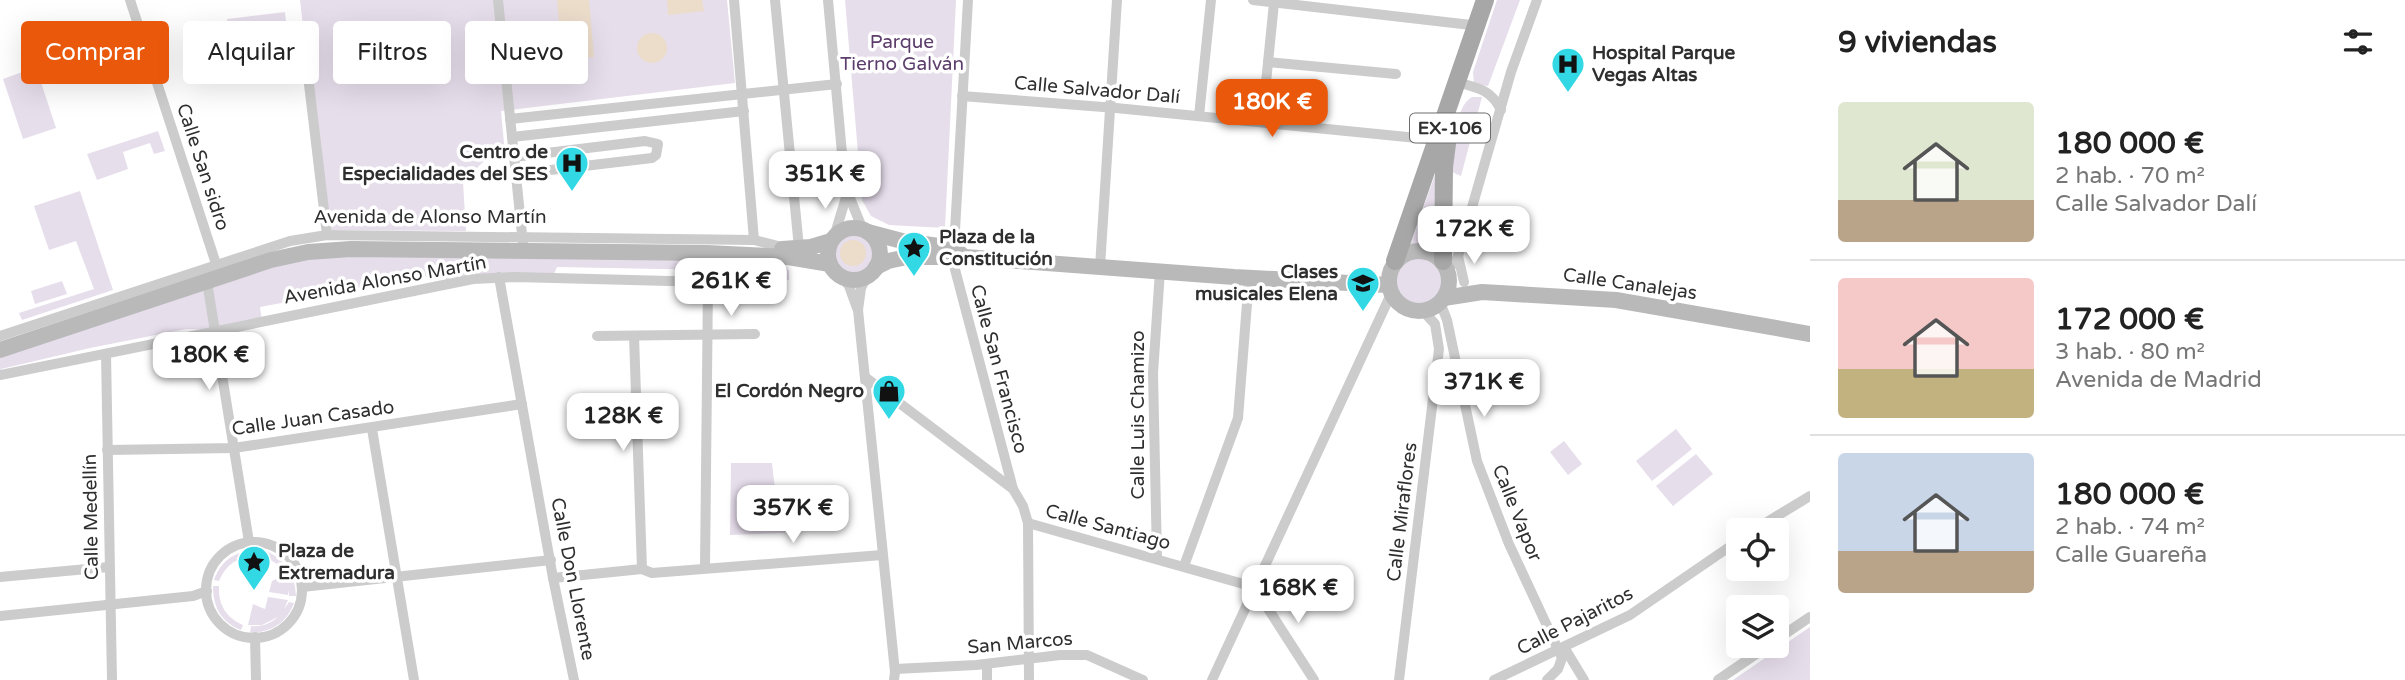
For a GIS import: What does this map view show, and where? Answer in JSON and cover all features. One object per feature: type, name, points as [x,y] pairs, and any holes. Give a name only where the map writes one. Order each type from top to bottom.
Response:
[{"type":"main road","name":"EX-106","points":[[1480,26],[1485,0]]},
{"type":"main road","name":"EX-106","points":[[1395,261],[1437,140],[1492,0]]},
{"type":"main road","name":"EX-106","points":[[1449,264],[1445,148],[1460,83]]},
{"type":"main road","points":[[957,255],[865,231],[847,229],[833,239],[825,262],[841,276],[858,279],[888,261],[907,257],[957,255],[1249,278],[1385,292],[1407,309],[1423,311],[1452,295]]},
{"type":"main road","points":[[865,231],[878,244],[879,260],[871,272]]},
{"type":"main road","name":"Avenida de Alonso Martín","points":[[0,350],[215,274],[308,251],[523,244],[707,253],[792,251],[833,239]]},
{"type":"main road","points":[[1385,292],[1389,273],[1395,261],[1402,255],[1419,250],[1428,251],[1449,264]]},
{"type":"main road","name":"Avenida de Alonso Martín","points":[[792,251],[825,262]]},
{"type":"main road","points":[[1449,264],[1452,295]]},
{"type":"main road","points":[[1449,264],[1452,295]]},
{"type":"main road","name":"Calle Canalejas","points":[[1452,295],[1482,292],[1616,300],[1810,334]]},
{"type":"street","name":"Calle San sidro","points":[[130,0],[215,274],[216,330],[249,542]]},
{"type":"street","points":[[498,0],[523,244]]},
{"type":"street","points":[[734,0],[754,240]]},
{"type":"street","points":[[775,0],[785,89],[792,251]]},
{"type":"street","points":[[828,0],[847,194],[865,231]]},
{"type":"street","name":"Calle San Francisco","points":[[968,0],[957,255],[1013,489]]},
{"type":"street","points":[[1100,267],[1117,0]]},
{"type":"street","points":[[1199,116],[1211,0]]},
{"type":"street","points":[[1253,0],[1480,26]]},
{"type":"street","points":[[1449,264],[1537,0]]},
{"type":"street","points":[[1262,122],[1274,3]]},
{"type":"street","points":[[1268,62],[1396,75]]},
{"type":"street","points":[[1483,90],[1497,86],[1511,72]]},
{"type":"street","points":[[1460,83],[1483,90],[1496,98],[1501,110]]},
{"type":"street","points":[[309,84],[327,235]]},
{"type":"street","points":[[510,120],[836,84]]},
{"type":"street","name":"Calle Salvador Dalí","points":[[962,96],[1109,107],[1437,140]]},
{"type":"street","points":[[512,137],[744,111]]},
{"type":"street","points":[[514,157],[645,141],[657,144],[656,155],[652,158],[516,174]]},
{"type":"street","points":[[833,239],[847,194]]},
{"type":"street","name":"Avenida de Alonso Martín","points":[[0,336],[215,274],[290,241],[327,235],[523,244],[754,240],[792,251]]},
{"type":"street","name":"Avenida Alonso Martín","points":[[0,375],[473,279],[499,277],[708,282],[781,261],[825,262]]},
{"type":"street","name":"Calle Luis Chamizo","points":[[1157,558],[1153,373],[1160,271]]},
{"type":"street","points":[[871,272],[861,288],[858,310],[895,675]]},
{"type":"street","points":[[841,276],[849,286],[858,310]]},
{"type":"street","name":"Calle Don Llorente","points":[[499,277],[553,578],[575,680]]},
{"type":"street","points":[[1184,566],[1238,418],[1249,278]]},
{"type":"street","points":[[705,568],[708,282]]},
{"type":"street","points":[[1212,680],[1385,292]]},
{"type":"street","points":[[1447,320],[1452,295]]},
{"type":"street","name":"Calle Vapor","points":[[1452,295],[1447,320],[1477,461],[1509,544],[1561,649],[1584,680]]},
{"type":"street","name":"Calle Miraflores","points":[[1399,680],[1438,363],[1439,339],[1435,324],[1423,311]]},
{"type":"street","points":[[597,336],[755,334]]},
{"type":"street","points":[[634,337],[642,569]]},
{"type":"street","name":"Calle Medellín","points":[[106,354],[111,680]]},
{"type":"street","points":[[1438,363],[1456,361]]},
{"type":"street","name":"Calle Santiago","points":[[865,377],[1013,489],[1023,506],[1028,523],[1254,587]]},
{"type":"street","points":[[867,401],[880,388]]},
{"type":"street","name":"Calle Juan Casado","points":[[107,450],[234,448],[522,404]]},
{"type":"street","points":[[372,429],[414,680]]},
{"type":"street","points":[[1774,518],[1810,496]]},
{"type":"street","points":[[1028,523],[1029,680]]},
{"type":"street","points":[[249,542],[272,545],[284,552],[300,574],[302,587],[301,600],[290,622],[280,630],[255,637],[243,636],[222,624],[214,615],[206,591],[213,565],[233,547],[249,542]]},
{"type":"street","name":"Calle Pajaritos","points":[[1494,680],[1630,615],[1726,549]]},
{"type":"street","points":[[553,578],[642,569],[652,573],[883,555]]},
{"type":"street","points":[[302,587],[551,560]]},
{"type":"street","points":[[0,577],[109,567]]},
{"type":"street","points":[[1254,587],[1314,680]]},
{"type":"street","points":[[0,616],[193,596],[206,591]]},
{"type":"street","points":[[1789,631],[1810,617]]},
{"type":"street","points":[[255,637],[256,680]]},
{"type":"street","points":[[1548,679],[1560,665],[1561,649]]},
{"type":"street","name":"San Marcos","points":[[895,675],[1028,658],[1087,655],[1143,680]]},
{"type":"street","points":[[1546,656],[1553,665],[1548,679]]},
{"type":"street","points":[[1718,680],[1750,658]]},
{"type":"street","points":[[987,664],[987,680]]},
{"type":"green space","points":[[300,0],[727,0],[735,83],[501,111],[505,154],[489,156],[463,182],[466,231],[326,230],[309,84],[319,84],[319,21],[302,21]]},
{"type":"green space","name":"Parque Tierno Galván","points":[[845,0],[956,0],[945,228],[889,225],[871,216],[862,200]]},
{"type":"green space","points":[[1497,0],[1520,0],[1488,86],[1474,84],[1473,72]]},
{"type":"green space","points":[[285,12],[286,21],[227,21]]},
{"type":"green space","points":[[21,72],[21,84],[42,84],[56,128],[23,139],[3,79]]},
{"type":"green space","points":[[1472,97],[1482,97],[1461,176],[1452,172],[1456,131],[1461,110]]},
{"type":"green space","points":[[158,131],[165,151],[154,154],[150,143],[123,152],[128,169],[97,180],[87,154]]},
{"type":"green space","points":[[1437,169],[1435,250],[1417,246],[1409,248]]},
{"type":"green space","points":[[80,191],[113,290],[22,320],[19,313],[94,289],[76,241],[49,250],[34,206]]},
{"type":"green space","points":[[853,232],[868,238],[874,253],[868,268],[853,274],[838,268],[832,253],[838,238]]},
{"type":"green space","points":[[290,255],[764,260],[712,276],[712,270],[557,267],[554,274],[446,281],[446,272],[260,307],[262,321],[216,330],[186,329],[90,348],[1,369],[0,374],[0,350]]},
{"type":"green space","points":[[1419,258],[1435,265],[1442,281],[1435,297],[1419,304],[1403,297],[1396,281],[1403,265]]},
{"type":"green space","points":[[786,267],[789,280],[745,277],[770,268]]},
{"type":"green space","points":[[62,281],[67,294],[35,304],[31,291]]},
{"type":"green space","points":[[1676,429],[1692,449],[1652,481],[1636,461]]},
{"type":"green space","points":[[1564,441],[1582,464],[1568,475],[1550,452]]},
{"type":"green space","points":[[1696,454],[1713,474],[1673,506],[1656,486]]},
{"type":"green space","points":[[731,463],[772,463],[776,498],[796,498],[797,509],[784,511],[785,533],[730,535]]},
{"type":"green space","points":[[258,550],[257,556],[234,562],[225,570],[219,581],[214,580],[221,567],[231,558],[243,552]]},
{"type":"green space","points":[[267,552],[280,559],[289,570],[296,596],[289,596],[289,590],[288,595],[269,592],[272,581],[284,575],[288,579],[277,564],[266,557]]},
{"type":"green space","points":[[213,586],[219,586],[224,610],[243,625],[241,630],[223,618],[215,601]]},
{"type":"green space","points":[[268,597],[288,600],[284,609],[289,602],[294,603],[277,626],[250,633],[251,626],[262,625],[248,625],[253,604],[265,609]]},
{"type":"green space","points":[[1810,627],[1810,680],[1733,680],[1765,658],[1789,658],[1789,641]]},
{"type":"shaded area","points":[[557,0],[589,0],[594,57],[588,58],[588,21],[559,21]]},
{"type":"shaded area","points":[[667,0],[702,0],[704,11],[668,15]]},
{"type":"shaded area","points":[[652,33],[663,37],[667,48],[663,59],[652,63],[641,59],[637,48],[641,37]]},
{"type":"shaded area","points":[[853,240],[862,244],[866,253],[862,262],[853,266],[844,262],[840,253],[844,244]]},
{"type":"place","name":"Hospital Parque Vegas Altas","points":[[1568,94]]},
{"type":"place","name":"Centro de Especialidades del SES","points":[[572,193]]},
{"type":"place","name":"Plaza de la Constitución","points":[[914,278]]},
{"type":"place","name":"Clases musicales Elena","points":[[1363,313]]},
{"type":"place","name":"El Cordón Negro","points":[[889,421]]},
{"type":"place","name":"Plaza de Extremadura","points":[[254,592]]}]
